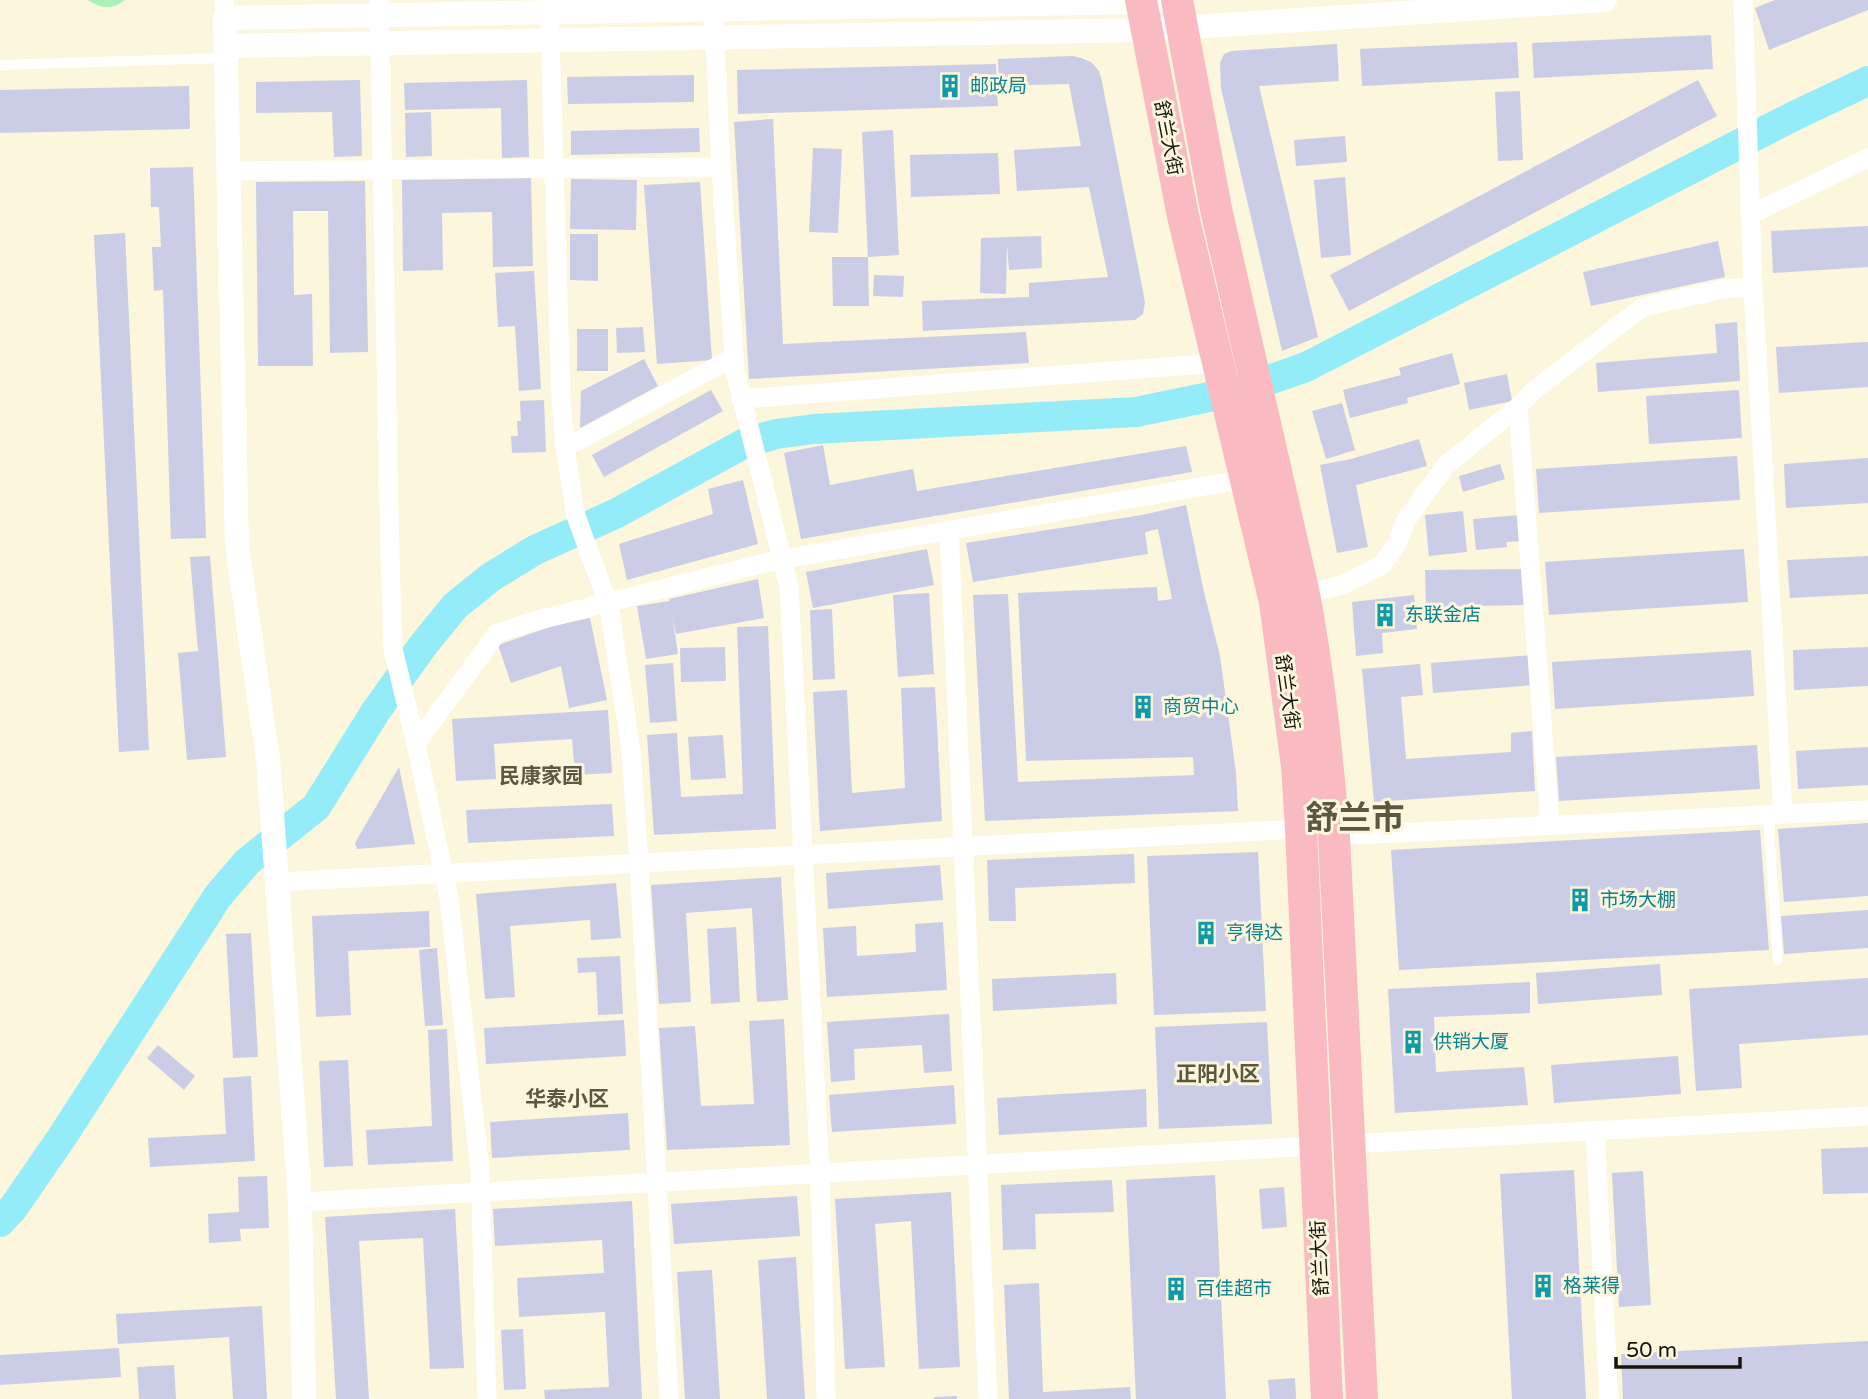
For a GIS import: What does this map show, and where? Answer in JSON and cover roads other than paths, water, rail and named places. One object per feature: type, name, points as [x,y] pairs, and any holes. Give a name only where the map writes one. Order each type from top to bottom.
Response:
[{"type":"main road","name":"舒兰大街","points":[[1159,10],[1216,209],[1311,632],[1334,836],[1362,1399]]},
{"type":"main road","name":"舒兰大街","points":[[1159,10],[1183,216],[1275,602],[1297,765],[1327,1399]]},
{"type":"street","points":[[304,1399],[300,1202],[268,759],[237,547],[224,9],[713,5],[1159,10],[1605,0]]},
{"type":"street","points":[[1743,0],[1776,815]]},
{"type":"street","points":[[713,5],[735,371],[789,587],[820,1173],[826,1399]]},
{"type":"street","points":[[549,6],[560,384],[565,448],[576,516],[608,603],[631,751],[669,1399]]},
{"type":"street","points":[[379,8],[393,649],[449,898],[480,1170],[487,1399]]},
{"type":"street","points":[[226,52],[380,44],[714,38],[1159,10]]},
{"type":"street","points":[[1750,208],[1868,158]]},
{"type":"street","points":[[229,171],[721,167]]},
{"type":"street","points":[[1304,594],[1342,585],[1382,565],[1398,541],[1405,522],[1445,466],[1518,407],[1534,390],[1643,307],[1723,289],[1753,287]]},
{"type":"street","points":[[565,448],[734,358]]},
{"type":"street","points":[[742,402],[1218,364]]},
{"type":"street","points":[[1518,407],[1550,826]]},
{"type":"street","points":[[415,741],[497,633],[535,621],[782,560],[949,530],[1243,467]]},
{"type":"street","points":[[949,530],[988,1399]]},
{"type":"street","points":[[1334,836],[1868,810]]},
{"type":"street","points":[[277,882],[1301,829]]},
{"type":"street","points":[[1349,1144],[1868,1116]]},
{"type":"street","points":[[1595,1131],[1609,1399]]},
{"type":"street","points":[[300,1202],[1315,1146]]},
{"type":"lane","points":[[0,65],[226,52]]},
{"type":"lane","points":[[1776,815],[1778,960]]},
{"type":"waterway","points":[[0,1222],[13,1208],[62,1137],[218,896],[247,862],[316,807],[376,711],[455,606],[491,577],[535,550],[617,513],[745,443],[776,434],[814,429],[1136,412],[1238,391],[1306,367],[1796,115],[1868,81]]},
{"type":"place","name":"邮政局","points":[[950,86]]},
{"type":"place","name":"东联金店","points":[[1385,615]]},
{"type":"place","name":"商贸中心","points":[[1143,707]]},
{"type":"place","name":"市场大棚","points":[[1580,900]]},
{"type":"place","name":"亨得达","points":[[1206,933]]},
{"type":"place","name":"供销大厦","points":[[1413,1042]]},
{"type":"place","name":"格莱得","points":[[1543,1286]]},
{"type":"place","name":"百佳超市","points":[[1176,1289]]},
{"type":"district","name":"民康家园","points":[[541,776]]},
{"type":"district","name":"舒兰市","points":[[1355,818]]},
{"type":"district","name":"正阳小区","points":[[1218,1074]]},
{"type":"district","name":"华泰小区","points":[[567,1099]]}]
